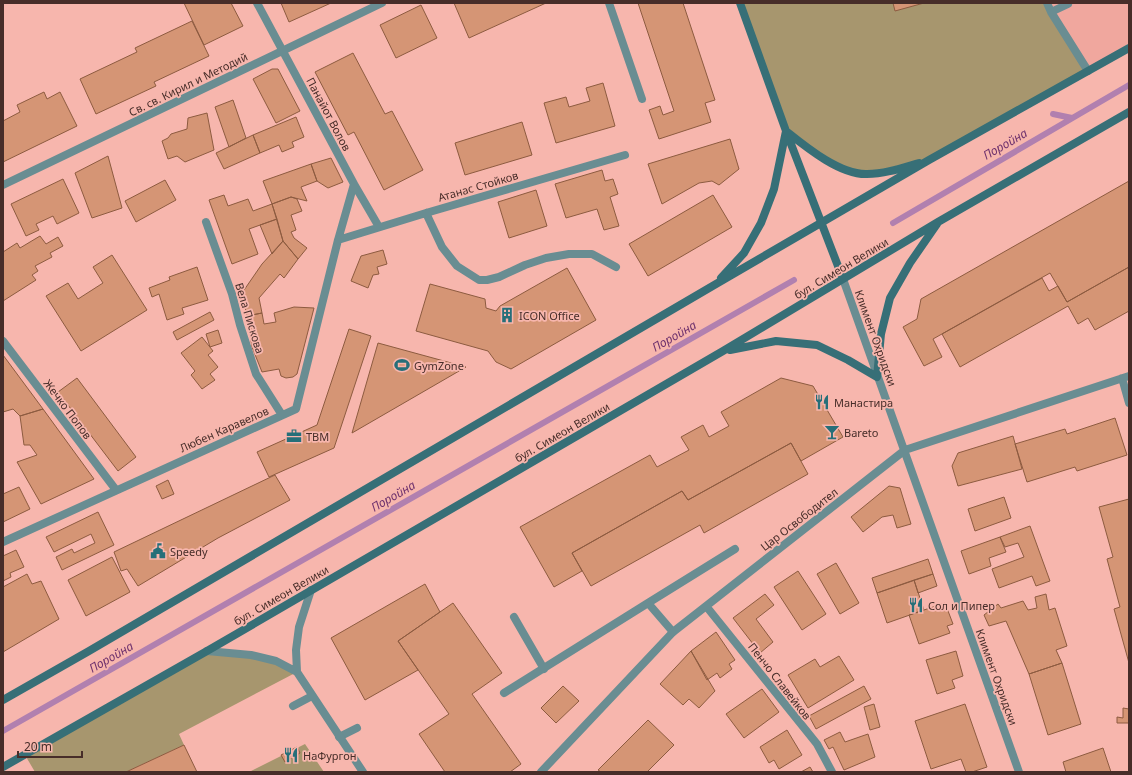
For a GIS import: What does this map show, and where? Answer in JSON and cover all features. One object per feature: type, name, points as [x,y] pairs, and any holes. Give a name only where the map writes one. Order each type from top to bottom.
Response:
[{"type":"main road","name":"Климент Охридски","points":[[740,3],[786,131],[843,279]]},
{"type":"main road","points":[[3,700],[929,160],[1129,48]]},
{"type":"main road","name":"бул. Симеон Велики","points":[[3,767],[207,651],[723,351],[938,222],[1129,112]]},
{"type":"main road","points":[[716,284],[744,253],[760,223],[774,189],[786,131],[819,156],[847,170],[865,174],[882,173],[929,160]]},
{"type":"main road","points":[[723,351],[776,341],[817,345],[877,377],[881,334],[890,298],[910,263],[938,222]]},
{"type":"street","name":"Панайот Волов","points":[[257,3],[354,184],[379,227]]},
{"type":"street","name":"Св. св. Кирил и Методий","points":[[3,185],[382,3]]},
{"type":"street","points":[[609,3],[642,99]]},
{"type":"street","points":[[1047,3],[1050,12],[1088,71]]},
{"type":"street","points":[[1050,12],[1068,4]]},
{"type":"street","name":"Атанас Стойков","points":[[338,240],[625,155]]},
{"type":"street","points":[[338,240],[354,184]]},
{"type":"street","points":[[426,213],[442,247],[452,260],[457,266],[479,280],[499,277],[525,265],[546,258],[569,254],[592,254],[616,267]]},
{"type":"street","name":"Вела Пискова","points":[[206,222],[232,294],[256,374],[282,415]]},
{"type":"street","name":"Любен Каравелов","points":[[3,542],[296,409],[338,240]]},
{"type":"street","name":"Климент Охридски","points":[[843,279],[1019,772]]},
{"type":"street","name":"Жечко Попов","points":[[3,341],[116,490]]},
{"type":"street","points":[[1126,377],[1129,403]]},
{"type":"street","name":"Цар Освободител","points":[[541,772],[673,632],[905,450],[1126,377]]},
{"type":"street","points":[[504,693],[735,549]]},
{"type":"street","points":[[311,590],[299,627],[296,650],[297,672],[339,738],[363,772]]},
{"type":"street","points":[[648,603],[673,632]]},
{"type":"street","name":"Пенчо Славейков","points":[[706,606],[816,744],[832,772]]},
{"type":"street","points":[[514,617],[544,669]]},
{"type":"street","points":[[207,651],[251,655],[276,661],[297,672]]},
{"type":"street","points":[[293,706],[312,696]]},
{"type":"street","points":[[339,738],[356,728]]},
{"type":"shaded area","points":[[740,3],[1047,3],[1088,71],[929,160],[882,173],[847,170],[786,131]]},
{"type":"shaded area","points":[[1047,3],[1129,3],[1129,48],[1088,71]]},
{"type":"shaded area","points":[[207,651],[251,655],[297,672],[179,734],[184,745],[126,772],[35,772],[25,755]]},
{"type":"shaded area","points":[[305,744],[324,772],[249,772]]},
{"type":"building","points":[[184,3],[231,3],[243,26],[204,45]]},
{"type":"building","points":[[281,3],[331,3],[289,22]]},
{"type":"building","points":[[454,3],[546,3],[469,38]]},
{"type":"building","points":[[638,3],[683,3],[715,100],[705,103],[711,122],[659,139],[649,110],[660,106],[663,115],[674,111]]},
{"type":"building","points":[[893,3],[924,3],[895,11]]},
{"type":"building","points":[[421,5],[437,38],[396,58],[380,25]]},
{"type":"building","points":[[192,21],[209,56],[154,82],[156,86],[96,114],[80,79],[137,52],[135,48]]},
{"type":"building","points":[[353,53],[385,114],[392,111],[423,170],[384,190],[354,132],[348,135],[315,72]]},
{"type":"building","points":[[272,69],[278,69],[300,111],[276,123],[253,79]]},
{"type":"building","points":[[603,83],[615,126],[556,143],[544,103],[566,97],[569,107],[590,101],[586,88]]},
{"type":"building","points":[[44,92],[47,99],[60,92],[77,126],[3,162],[3,121],[20,112],[17,105]]},
{"type":"building","points":[[233,100],[246,138],[229,147],[215,107]]},
{"type":"building","points":[[207,113],[214,150],[185,162],[177,156],[168,159],[162,141],[168,138],[171,134],[187,129],[188,118]]},
{"type":"building","points":[[296,117],[304,137],[292,142],[294,147],[282,152],[279,145],[260,153],[253,135]]},
{"type":"building","points":[[522,122],[532,155],[465,175],[455,143]]},
{"type":"building","points":[[253,135],[260,153],[224,169],[216,153]]},
{"type":"building","points":[[730,139],[739,169],[719,185],[712,181],[699,183],[662,204],[648,164]]},
{"type":"building","points":[[108,156],[122,208],[92,218],[75,173]]},
{"type":"building","points":[[331,158],[343,182],[328,188],[317,181],[311,164]]},
{"type":"building","points":[[311,164],[317,181],[301,187],[307,201],[291,197],[272,204],[263,181]]},
{"type":"building","points":[[602,170],[605,181],[613,179],[618,194],[610,197],[619,226],[604,230],[597,209],[566,218],[555,184]]},
{"type":"building","points":[[63,179],[79,213],[57,224],[53,216],[36,224],[39,230],[26,236],[11,204]]},
{"type":"building","points":[[165,180],[176,200],[136,222],[125,201]]},
{"type":"building","points":[[1129,181],[1129,267],[1067,302],[1050,273],[933,339],[942,357],[924,366],[903,327],[917,319],[921,299]]},
{"type":"building","points":[[536,190],[547,226],[509,238],[498,202]]},
{"type":"building","points":[[224,195],[228,206],[248,199],[253,211],[272,204],[277,219],[249,229],[258,254],[232,264],[209,200]]},
{"type":"building","points":[[713,195],[732,227],[648,276],[629,244]]},
{"type":"building","points":[[291,197],[297,199],[302,211],[291,215],[296,230],[291,232],[294,238],[307,248],[298,259],[283,241],[272,204]]},
{"type":"building","points":[[277,219],[283,241],[272,254],[260,225]]},
{"type":"building","points":[[40,236],[46,244],[58,237],[63,246],[50,253],[52,257],[35,266],[38,271],[32,275],[36,280],[3,301],[3,252],[17,243],[20,248]]},
{"type":"building","points":[[283,241],[298,259],[284,278],[280,274],[259,298],[262,313],[247,316],[242,293],[262,264]]},
{"type":"building","points":[[383,250],[387,264],[377,267],[379,274],[373,275],[368,288],[351,281],[361,256]]},
{"type":"building","points":[[112,255],[147,310],[81,351],[46,296],[68,283],[78,299],[103,283],[93,267]]},
{"type":"building","points":[[197,267],[208,300],[182,308],[184,314],[167,320],[159,294],[152,297],[149,288],[170,280],[169,277]]},
{"type":"building","points":[[1129,267],[1129,311],[1095,330],[1088,318],[1078,324],[1068,306],[960,367],[942,334],[1042,278],[1049,291],[1058,286],[1067,302]]},
{"type":"building","name":"ICON Office","points":[[567,268],[596,320],[511,369],[496,362],[488,351],[416,331],[430,284],[485,299],[486,308],[496,311],[500,306]]},
{"type":"building","points":[[294,307],[314,308],[297,374],[293,377],[286,378],[281,376],[279,369],[262,372],[252,347],[247,316],[262,313],[264,324],[276,322],[274,313]]},
{"type":"building","points":[[210,312],[214,320],[177,340],[173,332]]},
{"type":"building","points":[[349,329],[371,336],[334,448],[269,477],[257,452],[317,425]]},
{"type":"building","points":[[218,330],[222,343],[210,347],[206,334]]},
{"type":"building","points":[[202,337],[213,351],[208,355],[218,367],[210,374],[215,380],[202,389],[191,375],[195,371],[181,353]]},
{"type":"building","points":[[378,343],[466,367],[352,433]]},
{"type":"building","points":[[3,355],[43,409],[20,416],[13,409],[3,412]]},
{"type":"building","points":[[77,378],[136,457],[118,471],[58,392]]},
{"type":"building","points":[[781,378],[813,386],[843,437],[801,461],[791,443],[688,500],[682,491],[572,553],[582,571],[554,587],[520,527],[650,455],[657,467],[689,450],[681,437],[703,425],[709,437],[729,426],[721,412]]},
{"type":"building","points":[[43,409],[94,479],[41,504],[17,462],[37,455],[30,445],[24,445],[20,416]]},
{"type":"building","points":[[1115,418],[1127,455],[1077,471],[1075,467],[1027,482],[1015,444],[1065,429],[1067,434]]},
{"type":"building","points":[[1013,436],[1022,469],[958,486],[952,466],[958,453]]},
{"type":"building","points":[[791,443],[808,474],[704,533],[700,525],[591,586],[572,553],[682,491],[688,500]]},
{"type":"building","points":[[275,475],[290,500],[218,538],[138,586],[127,569],[121,571],[114,552]]},
{"type":"building","points":[[168,480],[174,494],[162,499],[156,486]]},
{"type":"building","points":[[889,486],[900,488],[911,524],[897,528],[893,515],[882,517],[863,532],[851,517]]},
{"type":"building","points":[[19,487],[30,509],[3,522],[3,494]]},
{"type":"building","points":[[1004,497],[1011,518],[975,531],[968,509]]},
{"type":"building","points":[[1129,499],[1129,663],[1114,609],[1120,607],[1107,559],[1113,557],[1099,507]]},
{"type":"building","points":[[98,512],[114,545],[62,570],[56,557],[72,549],[74,553],[95,543],[91,534],[54,552],[46,537]]},
{"type":"building","points":[[1030,526],[1050,581],[1036,586],[1032,576],[999,588],[992,569],[1024,557],[1018,543],[1005,547],[1000,537]]},
{"type":"building","points":[[1000,537],[1006,552],[989,558],[991,566],[969,574],[961,551]]},
{"type":"building","points":[[16,550],[24,567],[10,573],[11,577],[3,581],[3,556]]},
{"type":"building","points":[[112,557],[130,592],[86,616],[68,580]]},
{"type":"building","points":[[928,559],[933,574],[877,593],[872,578]]},
{"type":"building","points":[[836,563],[859,603],[840,614],[817,574]]},
{"type":"building","points":[[798,571],[826,614],[802,630],[774,587]]},
{"type":"building","points":[[27,574],[32,584],[41,581],[59,619],[3,652],[3,587]]},
{"type":"building","points":[[933,574],[937,586],[918,593],[914,580]]},
{"type":"building","points":[[914,580],[924,610],[887,623],[877,593]]},
{"type":"building","points":[[425,584],[440,612],[398,641],[418,670],[365,700],[331,638]]},
{"type":"building","points":[[765,594],[774,605],[756,619],[773,642],[760,653],[733,618]]},
{"type":"building","points":[[1046,594],[1049,610],[1055,608],[1067,646],[1056,650],[1062,663],[1029,674],[1006,621],[989,626],[984,615],[998,604],[1001,608],[1023,601],[1028,610],[1037,608],[1035,597]]},
{"type":"building","points":[[453,603],[502,673],[472,694],[521,764],[510,772],[445,772],[419,734],[449,714],[398,641]]},
{"type":"building","points":[[945,603],[953,624],[947,626],[950,633],[919,644],[909,615]]},
{"type":"building","points":[[716,632],[735,660],[729,664],[732,669],[720,678],[717,673],[707,680],[691,651]]},
{"type":"building","points":[[691,651],[715,691],[699,708],[689,699],[683,705],[660,684]]},
{"type":"building","points":[[956,651],[963,676],[952,680],[955,688],[937,694],[926,660]]},
{"type":"building","points":[[839,656],[854,680],[808,708],[788,675],[815,659],[820,667]]},
{"type":"building","points":[[1062,663],[1081,724],[1048,735],[1029,674]]},
{"type":"building","points":[[563,686],[579,701],[556,723],[541,708]]},
{"type":"building","points":[[864,686],[871,699],[816,729],[809,716]]},
{"type":"building","points":[[762,689],[779,712],[744,738],[726,714]]},
{"type":"building","points":[[874,704],[880,727],[870,730],[864,707]]},
{"type":"building","points":[[965,704],[987,767],[972,772],[966,772],[961,759],[931,769],[915,721]]},
{"type":"building","points":[[1123,708],[1129,709],[1129,723],[1117,723],[1117,717],[1123,718]]},
{"type":"building","points":[[648,720],[674,745],[647,772],[601,772],[598,770]]},
{"type":"building","points":[[787,730],[802,755],[779,769],[774,760],[769,763],[760,747]]},
{"type":"building","points":[[840,732],[845,742],[868,734],[875,757],[844,770],[833,747],[829,749],[824,740]]},
{"type":"building","points":[[184,745],[197,772],[126,772]]},
{"type":"building","points":[[297,747],[300,753],[285,762],[281,755]]},
{"type":"building","points":[[1103,748],[1111,772],[1066,772],[1063,762]]},
{"type":"building","points":[[810,767],[813,772],[801,772]]},
{"type":"waterway","name":"Поройна","points":[[893,223],[1129,85]]},
{"type":"waterway","points":[[1053,114],[1072,118]]},
{"type":"waterway","name":"Поройна","points":[[3,731],[794,280]]},
{"type":"place","name":"ICON Office","points":[[507,315]]},
{"type":"place","name":"GymZone","points":[[402,365]]},
{"type":"place","name":"Манастира","points":[[822,402]]},
{"type":"place","name":"Bareto","points":[[832,432]]},
{"type":"place","name":"ТВМ","points":[[294,436]]},
{"type":"place","name":"Speedy","points":[[158,551]]},
{"type":"place","name":"Сол и Пипер","points":[[916,605]]},
{"type":"place","name":"НаФургон","points":[[291,755]]}]
